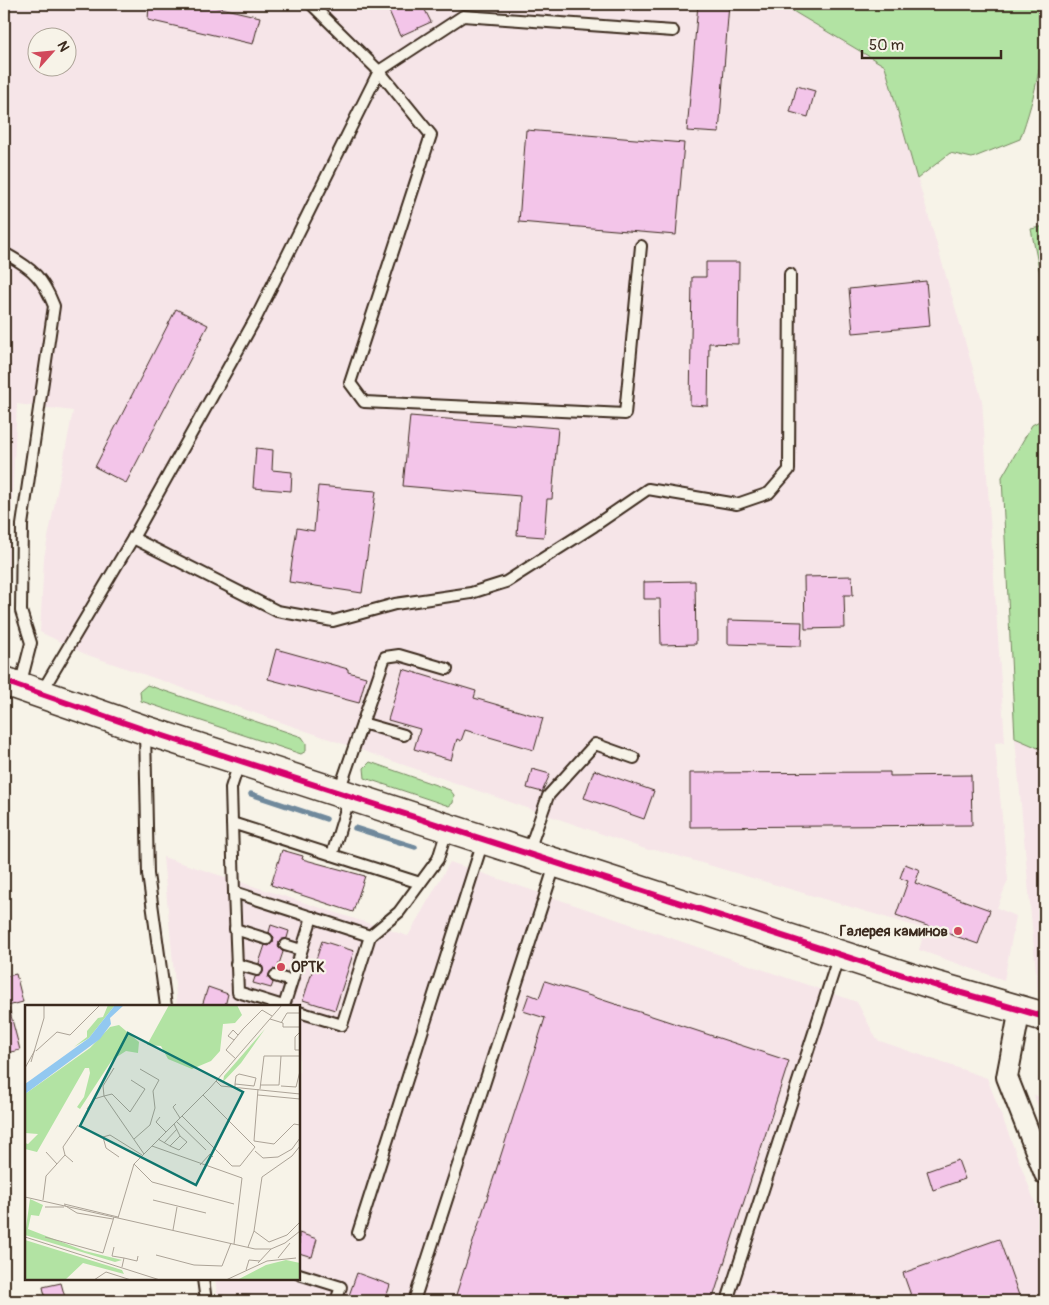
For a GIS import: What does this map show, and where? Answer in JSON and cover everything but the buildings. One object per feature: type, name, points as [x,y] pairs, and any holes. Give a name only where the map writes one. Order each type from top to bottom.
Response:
[{"type":"street","points":[[22,688],[145,730],[448,826],[937,986],[1045,1016]]},
{"type":"street","points":[[1020,1009],[1007,1077],[1045,1174]]},
{"type":"lane","points":[[311,4],[379,71],[431,135],[350,383],[364,402],[625,414],[641,246]]},
{"type":"lane","points":[[22,688],[133,538],[257,316],[379,71],[463,16],[673,31]]},
{"type":"lane","points":[[4,256],[8,255],[31,268],[47,287],[54,306],[22,525],[21,611],[31,643],[22,688]]},
{"type":"lane","points":[[133,538],[277,611],[333,621],[395,604],[471,593],[506,582],[648,489],[737,504],[769,493],[789,470],[790,274]]},
{"type":"lane","points":[[332,855],[362,722],[385,657],[399,655],[447,669]]},
{"type":"lane","points":[[362,722],[404,734]]},
{"type":"lane","points":[[145,730],[148,874],[166,1005]]},
{"type":"lane","points":[[528,852],[548,796],[595,744],[634,758]]},
{"type":"lane","points":[[240,759],[231,788],[238,992],[280,1005]]},
{"type":"lane","points":[[232,823],[420,883]]},
{"type":"lane","points":[[300,1012],[342,1026],[370,936],[399,912],[438,859],[448,826]]},
{"type":"lane","points":[[358,1233],[484,838]]},
{"type":"lane","points":[[414,1301],[556,862]]},
{"type":"lane","points":[[234,892],[370,936]]},
{"type":"lane","points":[[283,1005],[312,917]]},
{"type":"lane","points":[[235,929],[267,939]]},
{"type":"lane","points":[[285,945],[301,950]]},
{"type":"lane","points":[[727,1301],[839,954]]},
{"type":"lane","points":[[236,964],[257,970]]},
{"type":"lane","points":[[275,976],[291,982]]},
{"type":"lane","points":[[300,1274],[341,1287],[336,1301]]},
{"type":"lane","points":[[203,1280],[206,1301]]},
{"type":"shaded area","points":[[4,4],[781,4],[885,66],[982,400],[1005,742],[995,743],[1008,880],[997,908],[1016,916],[1004,980],[919,950],[925,929],[658,850],[648,850],[85,654],[40,632],[44,558],[73,411],[17,404],[4,654]]},
{"type":"shaded area","points":[[1015,738],[1045,751],[1045,995],[1038,993]]},
{"type":"shaded area","points":[[163,857],[408,936],[450,862],[857,1002],[877,1040],[987,1078],[1045,1228],[1045,1301],[218,1301],[215,1280],[300,1280],[300,1005],[177,1005]]},
{"type":"shaded area","points":[[1034,1095],[1045,1098],[1045,1129]]},
{"type":"green space","points":[[781,4],[1045,4],[1045,22],[1038,73],[1031,106],[1020,139],[972,158],[950,153],[917,179],[885,66]]},
{"type":"green space","points":[[1045,226],[1045,298],[1031,229]]},
{"type":"green space","points":[[1045,418],[1045,751],[1015,738],[1002,477],[1032,425]]},
{"type":"green space","points":[[147,685],[302,737],[306,743],[306,751],[301,754],[141,701],[140,691]]},
{"type":"green space","points":[[370,762],[450,790],[454,795],[453,803],[449,806],[365,778],[364,768]]},
{"type":"waterway","points":[[251,794],[326,819]]},
{"type":"waterway","points":[[355,828],[415,847]]},
{"type":"cycle path","points":[[4,681],[145,730],[937,986],[1045,1017]]},
{"type":"place","name":"Галерея каминов","points":[[958,931]]},
{"type":"place","name":"ОРТК","points":[[281,967]]}]
